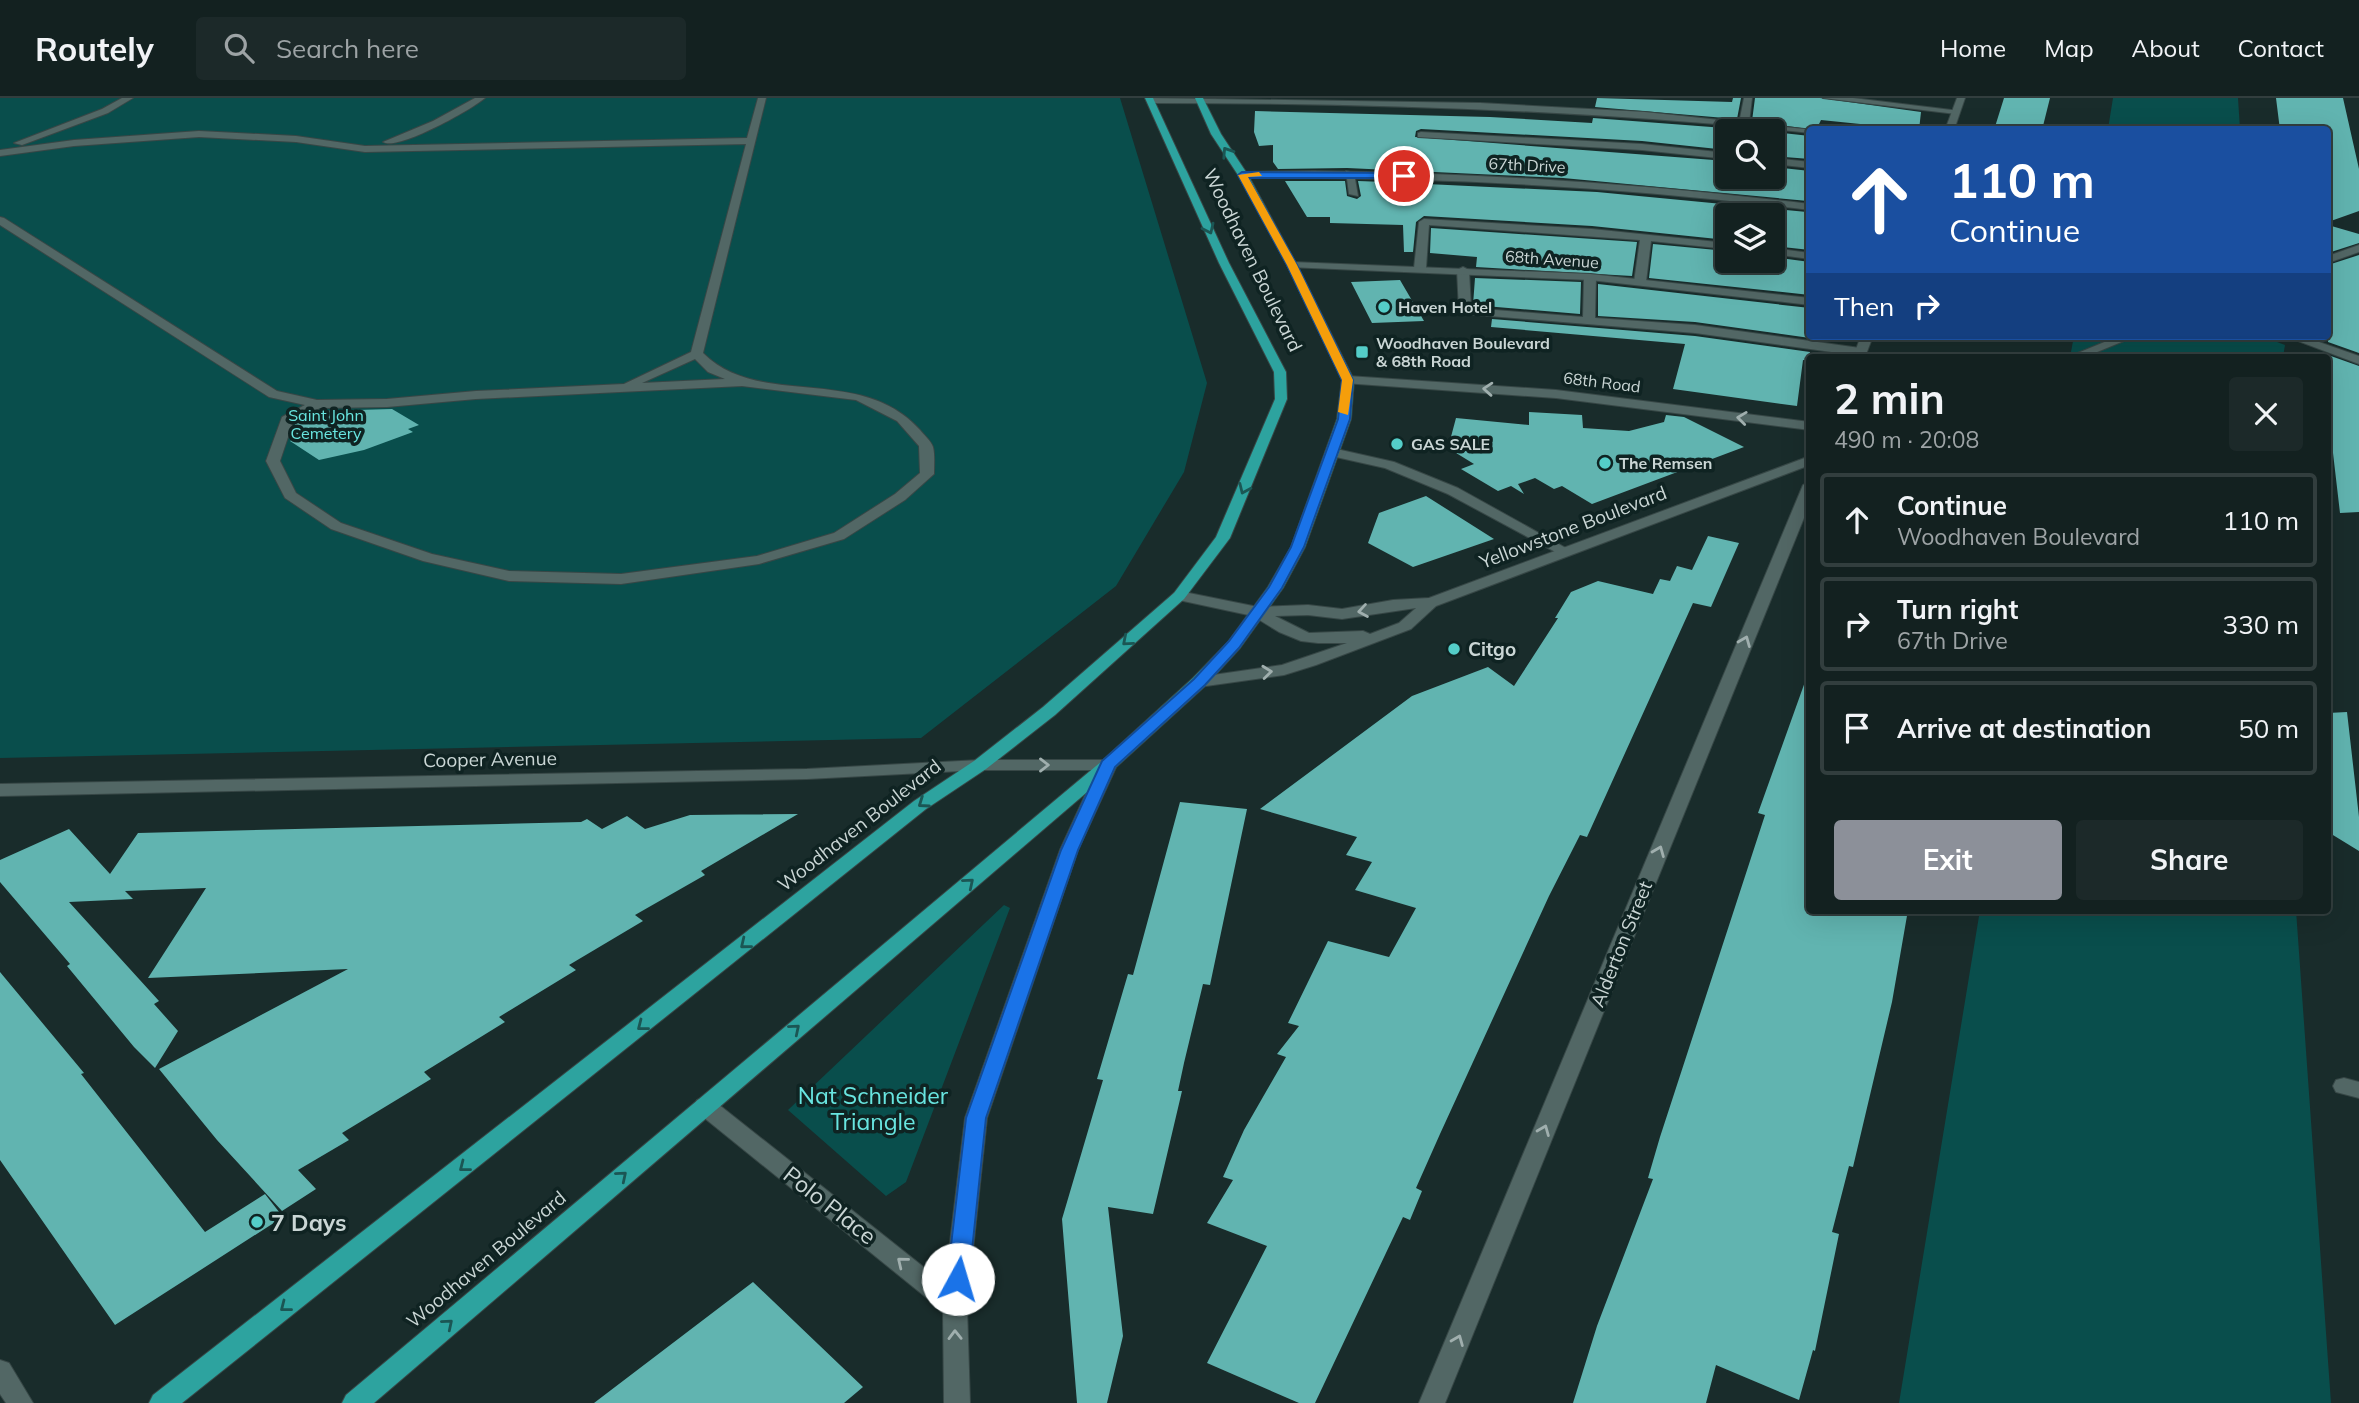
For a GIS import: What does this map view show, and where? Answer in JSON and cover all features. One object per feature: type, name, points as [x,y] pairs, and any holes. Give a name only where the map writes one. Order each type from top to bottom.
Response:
[{"type":"main road","name":"Woodhaven Boulevard","points":[[162,1403],[920,805],[980,765],[1049,711],[1178,596],[1223,538],[1275,417],[1281,399],[1280,372],[1224,263],[1149,99]]},
{"type":"main road","name":"Woodhaven Boulevard","points":[[355,1403],[1108,765],[1199,682],[1258,612],[1298,547],[1344,419],[1348,380],[1292,265],[1216,134],[1200,99]]},
{"type":"street","points":[[0,151],[105,111],[129,98]]},
{"type":"street","points":[[365,149],[412,135],[459,113],[481,98]]},
{"type":"street","points":[[697,354],[762,98]]},
{"type":"street","points":[[1567,110],[1568,98]]},
{"type":"street","points":[[1745,119],[1748,98]]},
{"type":"street","points":[[1827,98],[1956,111]]},
{"type":"street","points":[[1950,126],[1961,98]]},
{"type":"street","points":[[1149,99],[1314,99],[1567,110],[1715,121]]},
{"type":"street","points":[[1785,127],[1806,130]]},
{"type":"street","points":[[0,151],[199,134],[296,139],[365,149],[751,141]]},
{"type":"street","points":[[1421,135],[1642,147],[1715,155]]},
{"type":"street","points":[[1785,162],[1806,165]]},
{"type":"street","points":[[1349,173],[1354,194]]},
{"type":"street","name":"67th Drive","points":[[1242,175],[1349,173],[1516,180],[1708,194],[1806,206]]},
{"type":"street","points":[[0,220],[273,394],[317,404],[387,403],[741,382],[859,397],[902,418],[926,445],[927,474],[900,497],[839,537],[759,560],[621,579],[509,576],[428,558],[336,527],[290,495],[273,461],[287,420],[317,404]]},
{"type":"street","points":[[1420,268],[1424,222],[1646,237],[1715,245]]},
{"type":"street","points":[[1640,282],[1646,237]]},
{"type":"street","points":[[2331,259],[2359,248]]},
{"type":"street","points":[[1785,253],[1806,255]]},
{"type":"street","name":"68th Avenue","points":[[1292,265],[1420,268],[1590,277],[1806,302]]},
{"type":"street","points":[[1463,270],[1465,311],[1695,329],[1859,354]]},
{"type":"street","points":[[1589,319],[1590,277]]},
{"type":"street","points":[[2082,354],[2119,340]]},
{"type":"street","points":[[2302,340],[2359,360]]},
{"type":"street","points":[[697,354],[712,369],[741,382]]},
{"type":"street","points":[[617,389],[697,354]]},
{"type":"street","name":"68th Road","points":[[1348,380],[1556,394],[1806,425]]},
{"type":"street","points":[[1332,452],[1389,466],[1453,491],[1566,552]]},
{"type":"street","name":"Yellowstone Boulevard","points":[[1178,596],[1258,612],[1308,610],[1342,614],[1393,605],[1431,603],[1806,462]]},
{"type":"street","name":"Alderton Street","points":[[1432,1403],[1806,495]]},
{"type":"street","name":"Yellowstone Boulevard","points":[[1199,682],[1284,670],[1405,626],[1431,603]]},
{"type":"street","name":"Yellowstone Boulevard","points":[[1258,612],[1291,634],[1305,638],[1326,639],[1388,633]]},
{"type":"street","name":"Cooper Avenue","points":[[0,790],[807,774],[980,765],[1108,765]]},
{"type":"street","points":[[957,1403],[955,1306],[976,1118],[1069,850],[1108,765]]},
{"type":"street","name":"Polo Place","points":[[705,1106],[955,1306]]},
{"type":"street","points":[[0,1371],[20,1403]]},
{"type":"green space","name":"Saint John Cemetery","points":[[0,98],[1120,98],[1207,383],[1184,472],[1116,586],[921,738],[0,758]]},
{"type":"green space","points":[[2113,98],[2238,98],[2240,126],[2108,126]]},
{"type":"green space","points":[[2073,340],[2272,340],[2285,345],[2284,354],[2071,354]]},
{"type":"green space","name":"Nat Schneider Triangle","points":[[1004,905],[1010,908],[906,1182],[886,1196],[788,1110]]},
{"type":"green space","points":[[1979,914],[2296,914],[2331,1403],[1899,1403]]},
{"type":"building","points":[[1597,98],[1732,102],[1733,98],[1741,98],[1737,119],[1595,107]]},
{"type":"building","points":[[1755,98],[1820,98],[1921,112],[1919,126],[1880,126],[1821,120],[1818,126],[1806,126],[1806,129],[1785,126],[1785,119],[1752,119]]},
{"type":"building","points":[[2004,98],[2050,98],[2043,126],[1995,126]]},
{"type":"building","points":[[2276,98],[2343,98],[2359,169],[2359,211],[2331,221],[2331,126],[2280,126]]},
{"type":"building","points":[[1255,111],[1490,117],[1592,123],[1593,118],[1715,127],[1715,149],[1642,141],[1421,129],[1416,131],[1415,137],[1715,160],[1715,189],[1785,189],[1785,168],[1806,171],[1806,201],[1563,178],[1347,168],[1278,169],[1273,162],[1273,145],[1259,146],[1254,132]]},
{"type":"building","points":[[1785,133],[1806,136],[1806,159],[1785,157]]},
{"type":"building","points":[[1285,181],[1345,181],[1347,196],[1357,199],[1361,196],[1358,181],[1597,192],[1715,203],[1715,239],[1592,226],[1424,216],[1416,222],[1413,252],[1404,252],[1403,225],[1330,223],[1330,217],[1307,217]]},
{"type":"building","points":[[1785,210],[1806,212],[1806,250],[1785,247]]},
{"type":"building","points":[[2331,226],[2359,234],[2359,243],[2331,252]]},
{"type":"building","points":[[1431,228],[1637,242],[1632,276],[1476,267],[1477,257],[1430,253]]},
{"type":"building","points":[[1653,244],[1715,250],[1715,273],[1785,273],[1785,259],[1806,261],[1806,295],[1649,278]]},
{"type":"building","points":[[2359,255],[2359,353],[2328,342],[2331,340],[2331,264]]},
{"type":"building","points":[[1475,278],[1581,282],[1580,314],[1473,305]]},
{"type":"building","points":[[1400,280],[1424,321],[1372,323],[1351,282]]},
{"type":"building","points":[[1598,284],[1806,308],[1806,337],[1695,322],[1598,316]]},
{"type":"building","points":[[1492,319],[1695,336],[1810,354],[1806,354],[1806,360],[1803,360],[1797,406],[1673,389],[1685,344],[1491,327]]},
{"type":"building","points":[[2331,356],[2359,366],[2359,512],[2340,513],[2331,436]]},
{"type":"building","points":[[392,409],[419,425],[408,429],[413,432],[364,450],[319,460],[290,441],[298,436],[294,432],[298,431],[294,428],[295,424],[321,411]]},
{"type":"building","points":[[1529,412],[1582,415],[1583,428],[1629,431],[1664,422],[1666,415],[1684,417],[1744,447],[1592,504],[1562,486],[1554,489],[1535,478],[1518,484],[1524,494],[1511,486],[1498,491],[1461,469],[1474,464],[1448,448],[1456,418],[1529,425]]},
{"type":"building","points":[[1426,496],[1494,539],[1413,567],[1368,543],[1379,513]]},
{"type":"building","points":[[1708,536],[1739,543],[1711,607],[1693,603],[1587,837],[1580,835],[1549,896],[1416,1188],[1422,1191],[1410,1220],[1403,1217],[1315,1403],[1299,1403],[1207,1363],[1267,1246],[1207,1223],[1233,1180],[1223,1177],[1244,1130],[1286,1057],[1277,1054],[1299,1026],[1288,1023],[1328,941],[1389,957],[1416,908],[1355,890],[1372,862],[1346,855],[1357,837],[1260,809],[1412,696],[1488,667],[1514,686],[1558,618],[1555,618],[1571,592],[1598,581],[1653,594],[1660,579],[1670,581],[1677,566],[1692,570]]},
{"type":"building","points":[[1806,679],[1806,914],[1907,914],[1892,1002],[1853,1167],[1849,1166],[1832,1232],[1839,1234],[1815,1351],[1813,1350],[1799,1400],[1716,1365],[1706,1403],[1573,1403],[1597,1326],[1653,1179],[1648,1178],[1660,1137],[1765,815],[1758,813]]},
{"type":"building","points":[[2347,712],[2359,817],[2359,851],[2331,834],[2331,713]]},
{"type":"building","points":[[1180,802],[1247,809],[1210,985],[1203,984],[1184,1063],[1178,1091],[1182,1091],[1153,1214],[1108,1207],[1123,1336],[1107,1403],[1077,1403],[1062,1219],[1103,1080],[1097,1079],[1128,974],[1133,975]]},
{"type":"building","points":[[798,814],[701,871],[705,875],[635,915],[643,921],[569,965],[576,970],[499,1017],[505,1022],[424,1072],[431,1079],[342,1133],[349,1140],[298,1170],[316,1189],[282,1211],[217,1140],[159,1069],[348,969],[148,978],[206,888],[125,891],[133,899],[69,902],[159,1001],[154,1004],[178,1031],[155,1068],[134,1047],[67,966],[70,964],[0,882],[0,860],[69,829],[110,874],[138,833],[581,822],[587,819],[602,829],[627,816],[645,829],[690,815]]},
{"type":"building","points":[[0,972],[84,1073],[81,1074],[205,1232],[265,1194],[283,1217],[115,1325],[0,1160]]},
{"type":"building","points":[[753,1282],[863,1387],[844,1403],[594,1403]]},
{"type":"slow traffic","points":[[1259,174],[1242,175],[1292,265],[1348,380],[1344,412]]},
{"type":"place","name":"Haven Hotel","points":[[1384,307]]},
{"type":"place","name":"Woodhaven Boulevard & 68th Road","points":[[1362,352]]},
{"type":"place","name":"GAS SALE","points":[[1397,444]]},
{"type":"place","name":"The Remsen","points":[[1605,463]]},
{"type":"place","name":"Citgo","points":[[1454,649]]},
{"type":"place","name":"7 Days","points":[[257,1222]]},
{"type":"route","points":[[958,1279],[976,1118],[1069,850],[1108,765],[1199,682],[1234,645],[1275,588],[1298,547],[1344,419],[1348,380],[1292,265],[1242,175],[1334,173],[1404,176]]}]
